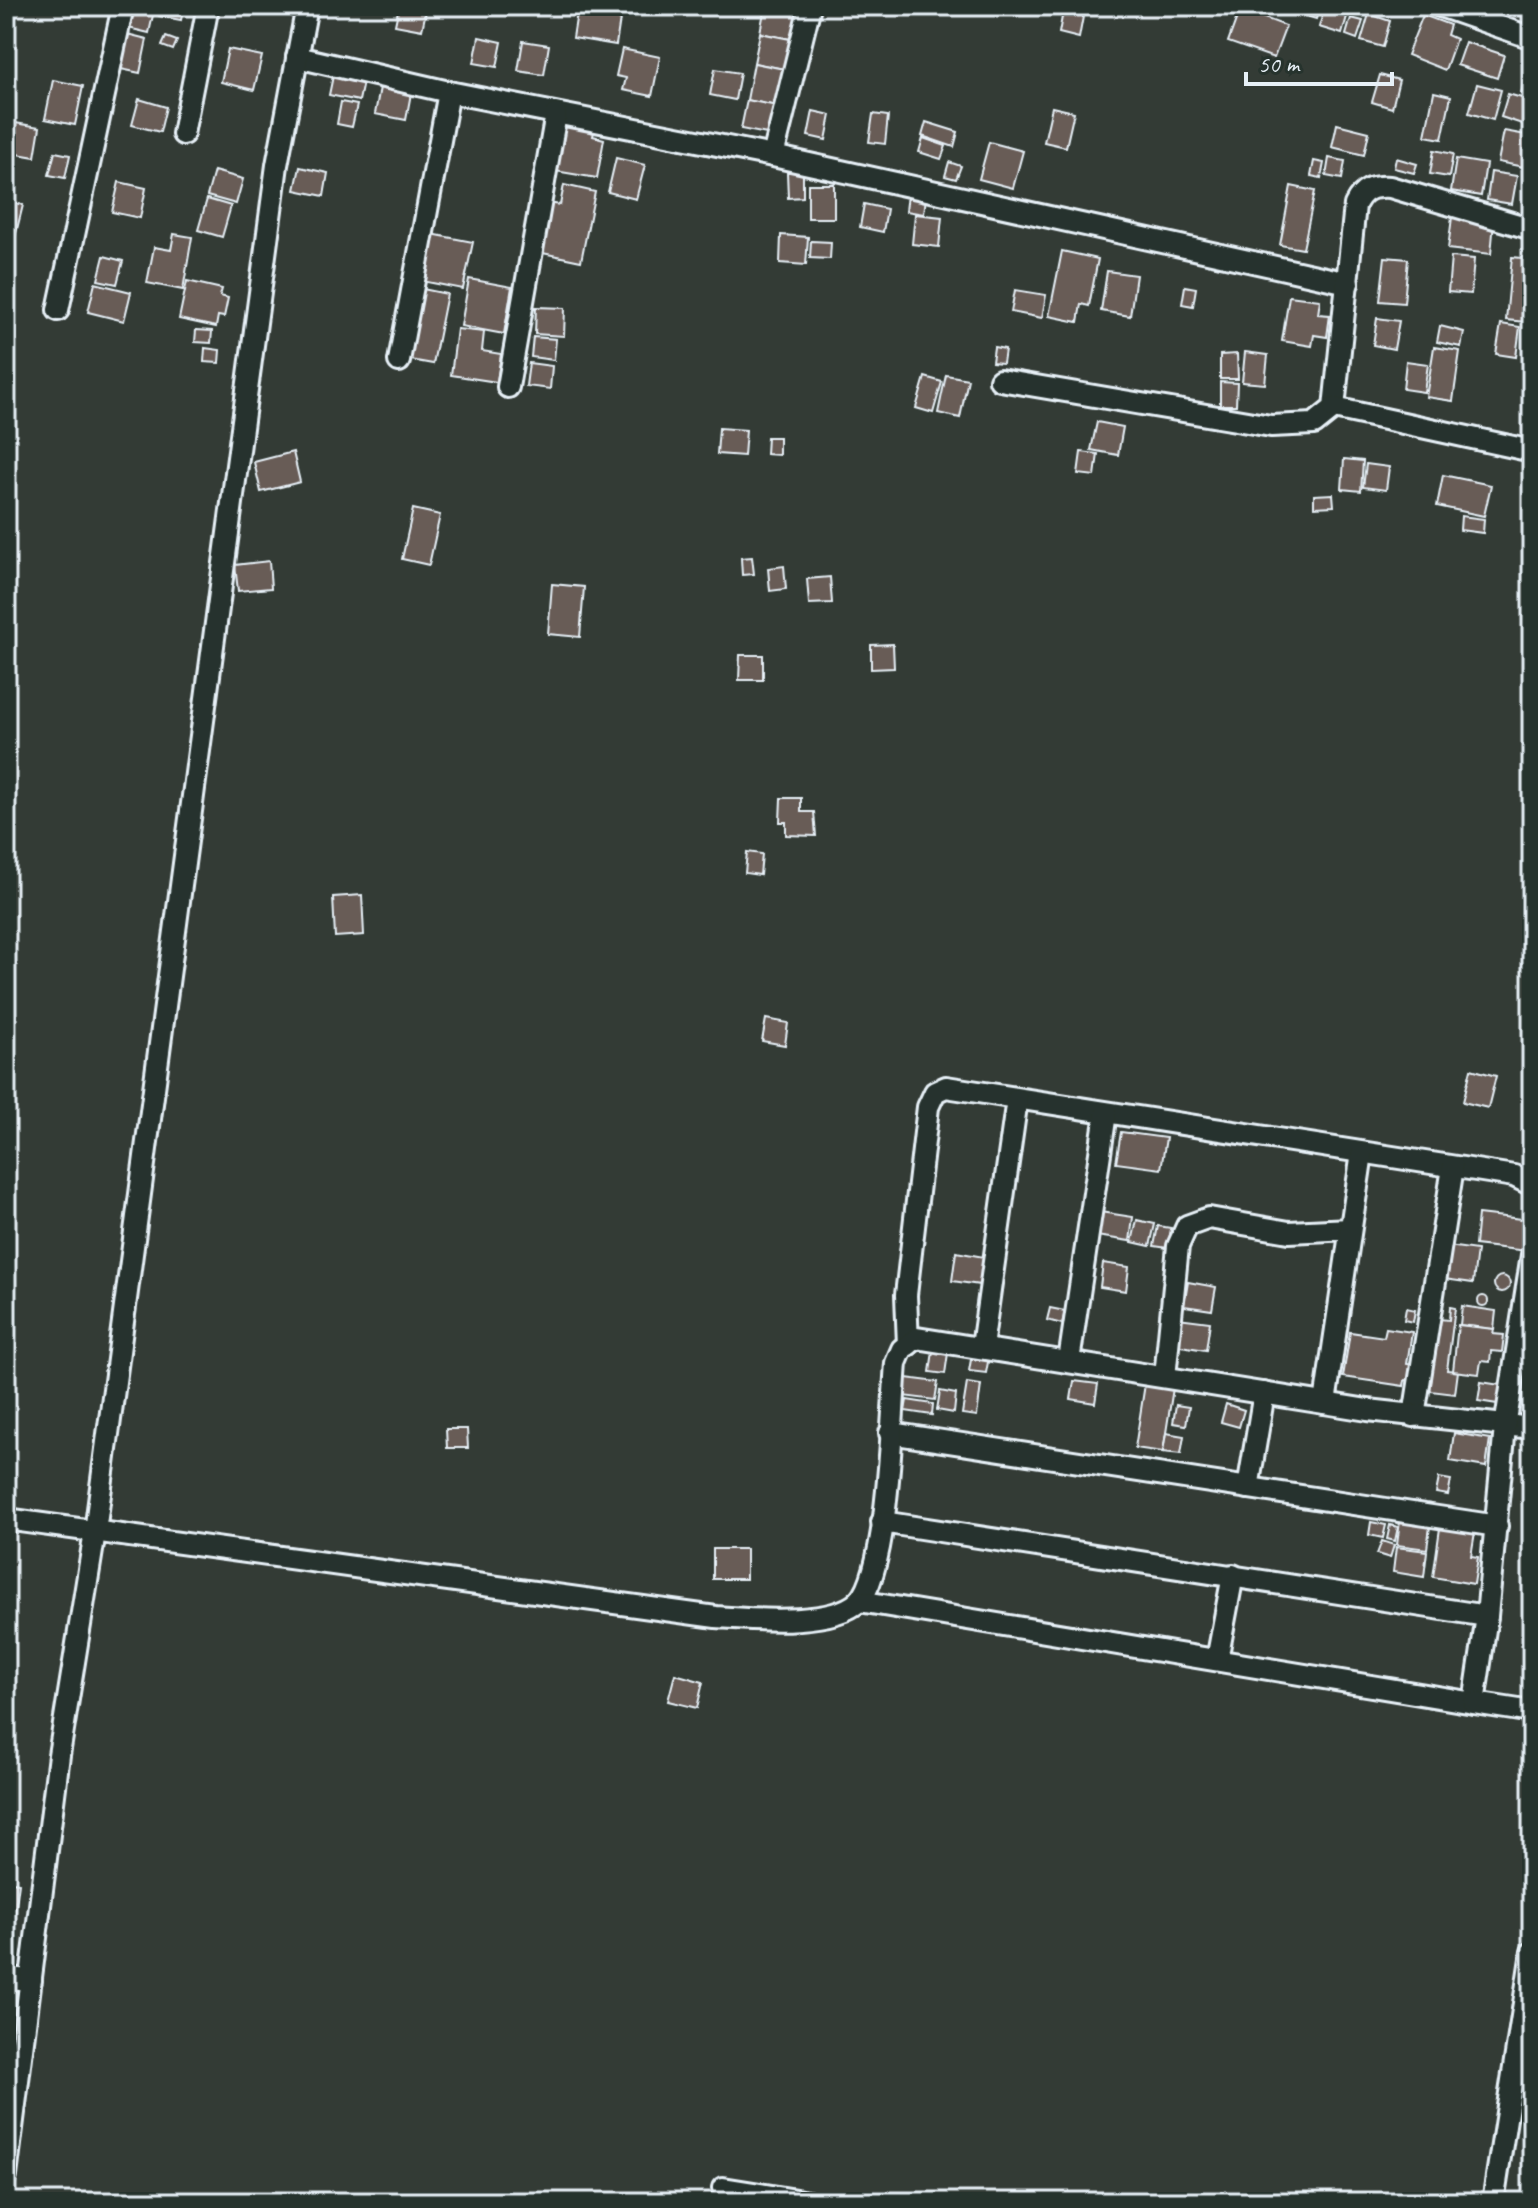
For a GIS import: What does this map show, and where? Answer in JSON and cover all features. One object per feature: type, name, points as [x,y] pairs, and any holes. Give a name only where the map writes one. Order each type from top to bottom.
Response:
[{"type":"street","points":[[58,310],[123,6]]},
{"type":"street","points":[[183,134],[208,6]]},
{"type":"street","points":[[6,2176],[59,1755],[95,1532],[277,165],[307,6]]},
{"type":"street","points":[[773,156],[810,6]]},
{"type":"street","points":[[1440,6],[1532,38]]},
{"type":"street","points":[[297,57],[449,92],[773,156],[1348,283]]},
{"type":"street","points":[[399,361],[449,92]]},
{"type":"street","points":[[508,387],[556,114]]},
{"type":"street","points":[[1000,380],[1271,426],[1314,424],[1334,408],[1355,205],[1367,189],[1390,187],[1532,229]]},
{"type":"street","points":[[1334,408],[1532,451]]},
{"type":"street","points":[[908,1345],[906,1295],[931,1099],[935,1092],[946,1087],[1514,1176],[1532,1185]]},
{"type":"street","points":[[982,1347],[1017,1099]]},
{"type":"street","points":[[1069,1361],[1106,1113]]},
{"type":"street","points":[[1325,1403],[1362,1153]]},
{"type":"street","points":[[1414,1416],[1453,1167]]},
{"type":"street","points":[[1165,1377],[1178,1246],[1187,1226],[1209,1218],[1289,1232],[1350,1229]]},
{"type":"street","points":[[1474,1703],[1487,1616],[1505,1427],[1532,1255]]},
{"type":"street","points":[[6,1519],[716,1617],[773,1620],[844,1610],[859,1601],[878,1557],[896,1363],[902,1349],[917,1338],[1325,1403],[1532,1428]]},
{"type":"street","points":[[1248,1488],[1264,1393]]},
{"type":"street","points":[[890,1433],[1497,1526]]},
{"type":"street","points":[[882,1522],[1487,1616]]},
{"type":"street","points":[[1217,1660],[1233,1575]]},
{"type":"street","points":[[859,1601],[1532,1712]]},
{"type":"street","points":[[1493,2202],[1532,1952]]},
{"type":"street","points":[[6,1978],[31,1980]]},
{"type":"street","points":[[723,2188],[808,2202]]},
{"type":"building","points":[[128,6],[155,6],[149,33],[124,27]]},
{"type":"building","points":[[162,6],[184,6],[181,20],[159,16]]},
{"type":"building","points":[[399,6],[427,6],[422,30],[395,25]]},
{"type":"building","points":[[578,6],[622,6],[616,45],[573,38]]},
{"type":"building","points":[[765,6],[801,7],[795,40],[760,33]]},
{"type":"building","points":[[1064,6],[1085,6],[1079,38],[1059,33]]},
{"type":"building","points":[[1303,6],[1320,6],[1316,19],[1300,14]]},
{"type":"building","points":[[1325,6],[1350,6],[1342,34],[1319,27]]},
{"type":"building","points":[[1240,9],[1286,26],[1274,58],[1228,42]]},
{"type":"building","points":[[1369,14],[1390,21],[1383,47],[1361,41]]},
{"type":"building","points":[[1423,15],[1450,25],[1447,35],[1456,39],[1445,70],[1407,55]]},
{"type":"building","points":[[1351,18],[1363,21],[1357,39],[1346,35]]},
{"type":"building","points":[[123,33],[147,39],[140,73],[116,68]]},
{"type":"building","points":[[760,33],[795,40],[789,70],[754,63]]},
{"type":"building","points":[[166,37],[177,41],[173,50],[162,46]]},
{"type":"building","points":[[479,37],[502,42],[497,67],[474,63]]},
{"type":"building","points":[[523,41],[549,45],[544,75],[518,71]]},
{"type":"building","points":[[1465,42],[1504,55],[1497,78],[1457,65]]},
{"type":"building","points":[[228,49],[262,56],[254,90],[221,82]]},
{"type":"building","points":[[622,49],[660,57],[652,96],[623,90],[626,78],[616,76]]},
{"type":"building","points":[[754,63],[789,70],[782,107],[747,100]]},
{"type":"building","points":[[1527,67],[1532,69],[1532,97],[1521,94]]},
{"type":"building","points":[[715,69],[740,73],[735,100],[710,95]]},
{"type":"building","points":[[334,71],[364,77],[359,101],[329,95]]},
{"type":"building","points":[[1380,75],[1399,80],[1392,108],[1372,102]]},
{"type":"building","points":[[53,80],[83,86],[75,125],[45,119]]},
{"type":"building","points":[[381,82],[412,88],[406,120],[375,114]]},
{"type":"building","points":[[1477,84],[1501,90],[1493,120],[1469,113]]},
{"type":"building","points":[[1434,92],[1451,96],[1442,139],[1425,136]]},
{"type":"building","points":[[1508,94],[1532,101],[1525,125],[1501,117]]},
{"type":"building","points":[[139,99],[166,107],[160,132],[132,125]]},
{"type":"building","points":[[747,100],[782,107],[777,136],[741,129]]},
{"type":"building","points":[[341,102],[357,105],[352,127],[337,124]]},
{"type":"building","points":[[1052,107],[1074,112],[1066,147],[1044,142]]},
{"type":"building","points":[[813,111],[831,115],[826,140],[808,136]]},
{"type":"building","points":[[873,114],[888,116],[885,144],[869,142]]},
{"type":"building","points":[[564,119],[596,125],[593,136],[604,139],[597,178],[555,171]]},
{"type":"building","points":[[9,122],[40,127],[35,157],[6,152]]},
{"type":"building","points":[[926,122],[958,132],[954,147],[922,136]]},
{"type":"building","points":[[1337,124],[1369,132],[1364,155],[1332,147]]},
{"type":"building","points":[[1504,131],[1532,136],[1529,168],[1498,162]]},
{"type":"building","points":[[923,138],[946,146],[941,159],[919,152]]},
{"type":"building","points":[[989,142],[1023,151],[1013,188],[979,179]]},
{"type":"building","points":[[1434,150],[1453,154],[1449,177],[1430,174]]},
{"type":"building","points":[[55,152],[70,155],[65,178],[49,175]]},
{"type":"building","points":[[616,158],[645,165],[636,199],[608,192]]},
{"type":"building","points":[[1329,158],[1345,161],[1342,179],[1326,176]]},
{"type":"building","points":[[1396,158],[1417,164],[1414,173],[1394,168]]},
{"type":"building","points":[[1456,159],[1486,164],[1481,196],[1451,191]]},
{"type":"building","points":[[1314,161],[1324,163],[1321,178],[1311,176]]},
{"type":"building","points":[[949,162],[961,166],[956,179],[945,176]]},
{"type":"building","points":[[300,167],[328,173],[324,196],[295,190]]},
{"type":"building","points":[[214,171],[243,179],[236,204],[207,196]]},
{"type":"building","points":[[787,172],[803,172],[803,197],[788,198]]},
{"type":"building","points":[[1491,172],[1517,176],[1512,204],[1487,200]]},
{"type":"building","points":[[119,182],[146,188],[140,218],[112,212]]},
{"type":"building","points":[[808,184],[834,184],[834,218],[808,218]]},
{"type":"building","points":[[564,185],[595,192],[581,261],[533,251],[543,202],[560,205]]},
{"type":"building","points":[[1291,186],[1315,191],[1303,249],[1280,245]]},
{"type":"building","points":[[908,194],[926,197],[924,214],[906,211]]},
{"type":"building","points":[[207,199],[231,206],[222,237],[198,230]]},
{"type":"building","points":[[6,201],[23,205],[14,241],[6,239]]},
{"type":"building","points":[[864,204],[887,209],[883,232],[860,227]]},
{"type":"building","points":[[915,214],[942,217],[939,247],[912,244]]},
{"type":"building","points":[[1452,217],[1494,222],[1491,254],[1448,249]]},
{"type":"building","points":[[426,233],[473,242],[463,289],[417,280]]},
{"type":"building","points":[[174,234],[192,237],[183,290],[147,283],[154,247],[171,250]]},
{"type":"building","points":[[781,235],[808,237],[806,265],[780,263]]},
{"type":"building","points":[[811,241],[831,242],[830,259],[810,258]]},
{"type":"building","points":[[1062,251],[1098,259],[1089,306],[1081,304],[1078,322],[1049,316]]},
{"type":"building","points":[[104,256],[123,261],[117,284],[98,280]]},
{"type":"building","points":[[1385,257],[1408,259],[1404,303],[1380,301]]},
{"type":"building","points":[[1451,257],[1474,259],[1471,294],[1448,292]]},
{"type":"building","points":[[1512,257],[1532,259],[1532,313],[1527,312],[1526,322],[1506,320]]},
{"type":"building","points":[[1107,271],[1136,275],[1130,316],[1101,311]]},
{"type":"building","points":[[469,279],[512,287],[504,334],[461,326]]},
{"type":"building","points":[[187,281],[222,289],[220,296],[228,298],[224,317],[218,316],[216,327],[179,319]]},
{"type":"building","points":[[95,283],[131,292],[124,321],[88,312]]},
{"type":"building","points":[[1185,286],[1196,288],[1193,306],[1182,304]]},
{"type":"building","points":[[418,288],[447,294],[433,364],[405,359]]},
{"type":"building","points":[[1015,290],[1046,295],[1042,318],[1011,312]]},
{"type":"building","points":[[1289,296],[1320,300],[1318,314],[1330,315],[1327,337],[1314,335],[1312,346],[1282,341]]},
{"type":"building","points":[[536,307],[565,308],[564,336],[535,334]]},
{"type":"building","points":[[1377,318],[1399,321],[1394,349],[1373,345]]},
{"type":"building","points":[[1501,324],[1520,327],[1516,357],[1496,354]]},
{"type":"building","points":[[1440,326],[1464,332],[1461,347],[1437,342]]},
{"type":"building","points":[[457,329],[484,332],[482,351],[501,354],[497,382],[451,375]]},
{"type":"building","points":[[196,330],[212,331],[211,343],[195,342]]},
{"type":"building","points":[[533,337],[556,339],[554,360],[531,357]]},
{"type":"building","points":[[994,347],[1005,349],[1003,363],[992,362]]},
{"type":"building","points":[[1434,347],[1460,351],[1453,401],[1426,397]]},
{"type":"building","points":[[205,348],[220,350],[219,363],[204,362]]},
{"type":"building","points":[[1245,352],[1268,355],[1265,384],[1242,382]]},
{"type":"building","points":[[1237,354],[1238,379],[1220,379],[1220,355]]},
{"type":"building","points":[[1406,361],[1428,364],[1424,392],[1403,389]]},
{"type":"building","points":[[529,363],[552,366],[550,389],[526,386]]},
{"type":"building","points":[[946,375],[968,379],[960,418],[938,413]]},
{"type":"building","points":[[925,377],[942,382],[933,413],[916,408]]},
{"type":"building","points":[[1220,382],[1237,383],[1236,405],[1220,405]]},
{"type":"building","points":[[1097,422],[1123,427],[1118,455],[1091,450]]},
{"type":"building","points":[[719,428],[746,430],[744,456],[717,454]]},
{"type":"building","points":[[767,437],[779,437],[779,455],[766,454]]},
{"type":"building","points":[[293,452],[300,482],[261,492],[254,462]]},
{"type":"building","points":[[1081,452],[1098,454],[1095,476],[1078,474]]},
{"type":"building","points":[[1344,459],[1363,461],[1361,491],[1342,489]]},
{"type":"building","points":[[1366,464],[1389,467],[1386,490],[1363,487]]},
{"type":"building","points":[[1443,475],[1491,485],[1484,516],[1437,506]]},
{"type":"building","points":[[1333,494],[1334,506],[1314,507],[1314,495]]},
{"type":"building","points":[[413,509],[440,515],[429,565],[402,559]]},
{"type":"building","points":[[1461,516],[1484,519],[1483,533],[1460,530]]},
{"type":"building","points":[[752,557],[754,574],[742,575],[741,558]]},
{"type":"building","points":[[269,561],[271,588],[238,591],[235,565]]},
{"type":"building","points":[[784,566],[786,589],[770,591],[768,568]]},
{"type":"building","points":[[830,577],[832,603],[809,604],[807,579]]},
{"type":"building","points":[[552,584],[584,587],[580,637],[548,634]]},
{"type":"building","points":[[893,644],[894,668],[871,669],[871,645]]},
{"type":"building","points":[[740,655],[763,655],[763,680],[739,680]]},
{"type":"building","points":[[781,798],[801,798],[801,812],[814,812],[816,836],[786,835],[786,822],[780,822]]},
{"type":"building","points":[[747,852],[762,854],[760,875],[745,873]]},
{"type":"building","points":[[362,895],[364,935],[335,937],[333,897]]},
{"type":"building","points":[[766,1019],[788,1023],[785,1045],[762,1041]]},
{"type":"building","points":[[1471,1069],[1496,1076],[1488,1108],[1463,1102]]},
{"type":"building","points":[[1121,1132],[1166,1138],[1161,1169],[1116,1163]]},
{"type":"building","points":[[1100,1212],[1133,1217],[1130,1241],[1096,1236]]},
{"type":"building","points":[[1478,1214],[1530,1220],[1527,1251],[1475,1245]]},
{"type":"building","points":[[1137,1220],[1155,1224],[1150,1246],[1132,1242]]},
{"type":"building","points":[[1158,1226],[1171,1228],[1168,1248],[1154,1246]]},
{"type":"building","points":[[1448,1246],[1477,1250],[1473,1283],[1444,1279]]},
{"type":"building","points":[[956,1252],[984,1257],[980,1285],[952,1281]]},
{"type":"building","points":[[1103,1263],[1129,1267],[1126,1291],[1100,1287]]},
{"type":"building","points":[[1502,1276],[1508,1278],[1508,1290],[1502,1292],[1496,1290],[1494,1284],[1496,1278]]},
{"type":"building","points":[[1188,1282],[1216,1287],[1212,1310],[1184,1306]]},
{"type":"building","points":[[1532,1291],[1532,1380],[1519,1379]]},
{"type":"building","points":[[1483,1296],[1488,1301],[1483,1306],[1478,1301]]},
{"type":"building","points":[[1462,1306],[1496,1311],[1494,1329],[1460,1325]]},
{"type":"building","points":[[1450,1307],[1455,1308],[1447,1370],[1458,1371],[1455,1394],[1430,1391],[1439,1319],[1449,1320]]},
{"type":"building","points":[[1050,1308],[1065,1311],[1062,1324],[1047,1320]]},
{"type":"building","points":[[1406,1308],[1415,1310],[1413,1322],[1404,1320]]},
{"type":"building","points":[[1178,1318],[1210,1322],[1206,1350],[1174,1345]]},
{"type":"building","points":[[1458,1325],[1494,1329],[1493,1334],[1504,1335],[1502,1352],[1491,1351],[1490,1362],[1481,1361],[1479,1374],[1453,1371]]},
{"type":"building","points":[[1386,1328],[1412,1332],[1407,1364],[1415,1365],[1413,1381],[1405,1380],[1404,1386],[1343,1377],[1350,1332],[1384,1337]]},
{"type":"building","points":[[934,1344],[949,1346],[945,1374],[930,1372]]},
{"type":"building","points":[[973,1348],[990,1351],[986,1373],[969,1371]]},
{"type":"building","points":[[906,1378],[938,1382],[935,1400],[903,1396]]},
{"type":"building","points":[[1074,1381],[1098,1384],[1095,1403],[1071,1399]]},
{"type":"building","points":[[1481,1382],[1507,1386],[1504,1405],[1478,1401]]},
{"type":"building","points":[[967,1383],[981,1385],[977,1416],[962,1414]]},
{"type":"building","points":[[1145,1384],[1173,1388],[1163,1452],[1135,1448]]},
{"type":"building","points":[[940,1391],[956,1394],[954,1413],[937,1410]]},
{"type":"building","points":[[907,1400],[933,1404],[932,1415],[905,1411]]},
{"type":"building","points":[[1226,1404],[1244,1410],[1239,1427],[1221,1422]]},
{"type":"building","points":[[1176,1405],[1189,1407],[1186,1425],[1173,1423]]},
{"type":"building","points":[[446,1429],[467,1429],[468,1448],[447,1448]]},
{"type":"building","points":[[1166,1433],[1184,1436],[1181,1454],[1163,1452]]},
{"type":"building","points":[[1454,1433],[1490,1439],[1486,1467],[1450,1461]]},
{"type":"building","points":[[1439,1478],[1451,1480],[1448,1495],[1436,1493]]},
{"type":"building","points":[[1400,1521],[1430,1526],[1427,1549],[1397,1545]]},
{"type":"building","points":[[1447,1521],[1476,1526],[1471,1556],[1478,1557],[1474,1584],[1433,1577],[1440,1528],[1446,1529]]},
{"type":"building","points":[[1371,1522],[1386,1525],[1383,1538],[1369,1535]]},
{"type":"building","points":[[1390,1525],[1398,1527],[1395,1541],[1387,1539]]},
{"type":"building","points":[[1382,1541],[1394,1545],[1390,1558],[1377,1554]]},
{"type":"building","points":[[1396,1547],[1427,1551],[1424,1577],[1393,1572]]},
{"type":"building","points":[[713,1549],[746,1549],[746,1579],[713,1579]]},
{"type":"building","points":[[675,1674],[703,1682],[697,1708],[668,1701]]},
{"type":"building","points":[[6,1881],[19,1883],[15,1912],[6,1910]]}]
